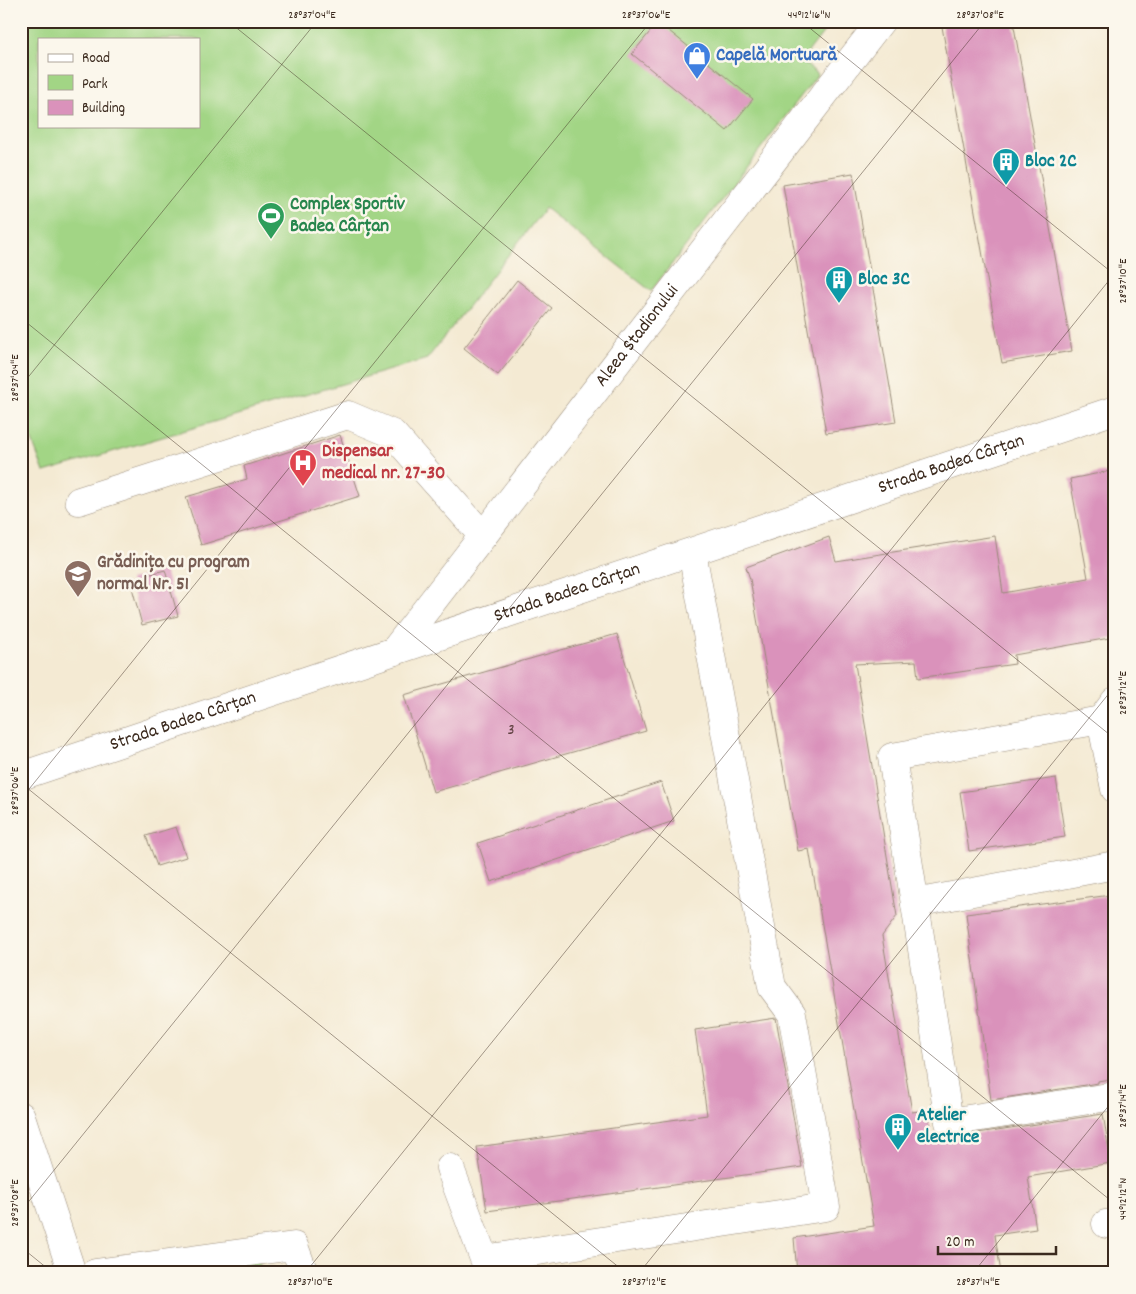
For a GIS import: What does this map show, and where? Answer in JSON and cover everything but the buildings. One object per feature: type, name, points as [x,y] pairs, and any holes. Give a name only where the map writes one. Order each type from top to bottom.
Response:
[{"type":"street","name":"Aleea Stadionului","points":[[394,651],[881,21]]},
{"type":"street","name":"Strada Badea Cârțan","points":[[21,776],[1115,410]]},
{"type":"street","points":[[79,501],[348,415],[393,434],[484,536]]},
{"type":"street","points":[[450,1168],[484,1259],[826,1207],[792,1014],[772,987],[692,552]]},
{"type":"street","points":[[1115,789],[1108,711],[892,757],[949,1122],[1115,1096]]},
{"type":"street","points":[[915,903],[1115,865]]},
{"type":"street","points":[[21,1116],[72,1273]]},
{"type":"street","points":[[96,1273],[294,1246],[304,1273]]},
{"type":"green space","name":"Complex Sportiv Badea Cârțan","points":[[21,21],[832,21],[801,61],[818,74],[651,291],[545,208],[427,359],[44,472],[21,412]]},
{"type":"green space","points":[[256,1255],[263,1273],[237,1273],[232,1259]]},
{"type":"place","name":"Capelă Mortuară","points":[[697,80]]},
{"type":"place","name":"Bloc 2C","points":[[1006,186]]},
{"type":"place","name":"Complex Sportiv Badea Cârțan","points":[[271,240]]},
{"type":"place","name":"Bloc 3C","points":[[839,304]]},
{"type":"place","name":"Dispensar medical nr. 27-30","points":[[303,487]]},
{"type":"place","name":"Grădinița cu program normal Nr. 51","points":[[78,598]]},
{"type":"place","name":"Atelier electrice","points":[[898,1151]]}]
